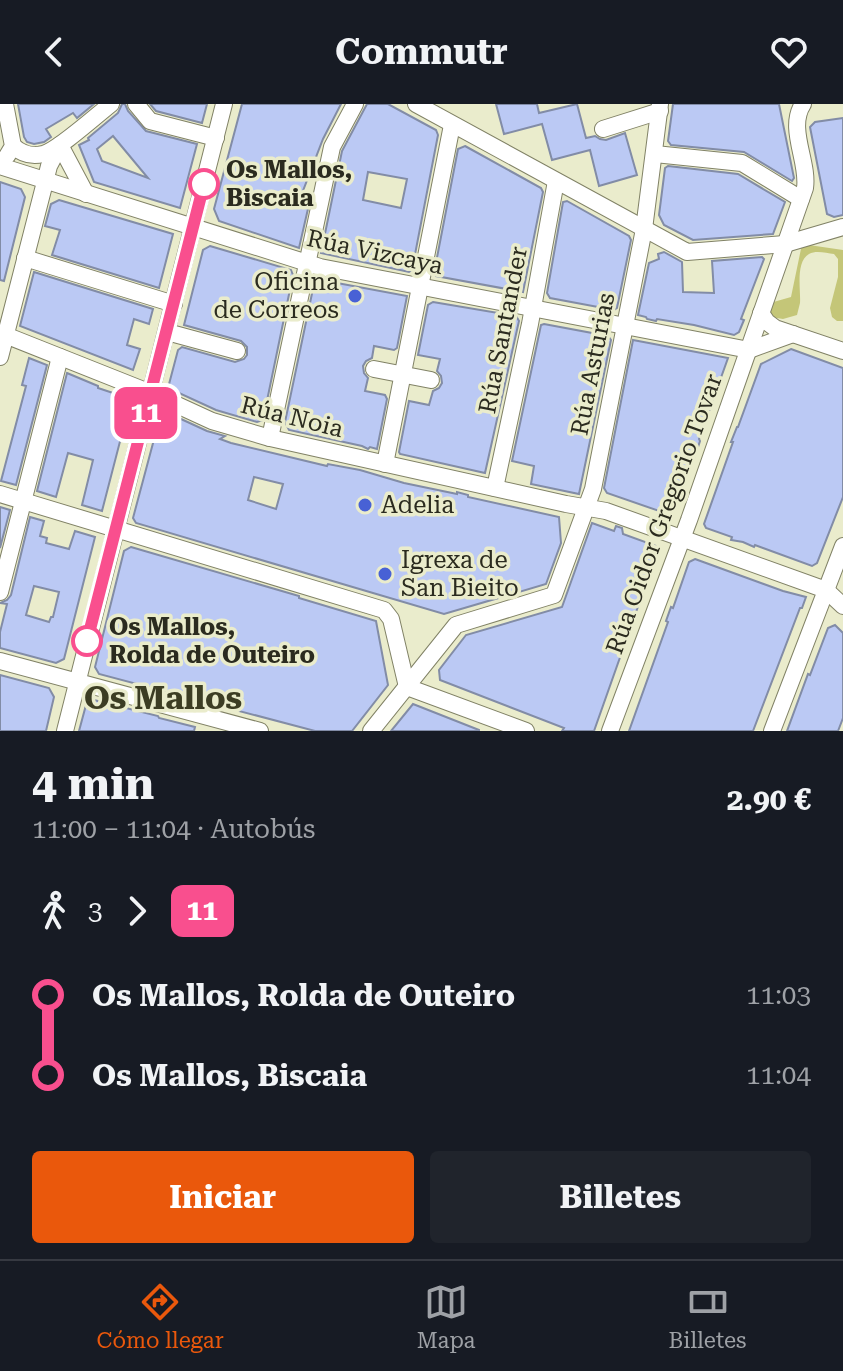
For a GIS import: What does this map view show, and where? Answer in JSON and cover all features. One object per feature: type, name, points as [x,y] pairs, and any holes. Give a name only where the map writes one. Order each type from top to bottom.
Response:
[{"type":"street","points":[[5,104],[13,146],[31,156],[46,154],[60,145],[111,104]]},
{"type":"street","points":[[136,104],[150,121],[216,138]]},
{"type":"street","points":[[65,731],[224,104]]},
{"type":"street","points":[[270,438],[332,147],[355,104]]},
{"type":"street","points":[[416,104],[687,252],[785,244],[843,227]]},
{"type":"street","name":"Rúa Oidor Gregorio Tovar","points":[[610,731],[682,538],[805,188],[797,131],[799,110],[803,104]]},
{"type":"street","points":[[603,129],[660,108]]},
{"type":"street","name":"Rúa Asturias","points":[[407,687],[456,625],[554,595],[593,489],[644,229],[660,108]]},
{"type":"street","points":[[385,464],[452,125]]},
{"type":"street","points":[[0,357],[3,334],[45,182],[60,145]]},
{"type":"street","points":[[60,145],[86,194]]},
{"type":"street","points":[[1,166],[13,146]]},
{"type":"street","points":[[655,154],[742,163],[801,199]]},
{"type":"street","name":"Rúa Vizcaya","points":[[1,166],[308,264],[749,350]]},
{"type":"street","name":"Rúa Santander","points":[[495,488],[556,181]]},
{"type":"street","points":[[25,258],[174,304]]},
{"type":"street","points":[[761,313],[775,328],[843,351]]},
{"type":"street","points":[[167,332],[237,351]]},
{"type":"street","name":"Rúa Noia","points":[[3,334],[151,393],[212,421],[270,438],[606,511],[826,590]]},
{"type":"street","points":[[749,350],[793,334]]},
{"type":"street","points":[[0,592],[60,357]]},
{"type":"street","points":[[374,369],[431,380]]},
{"type":"street","points":[[0,494],[384,610],[391,619],[407,687]]},
{"type":"street","points":[[772,731],[843,546]]},
{"type":"street","points":[[826,590],[843,606]]},
{"type":"street","points":[[0,661],[260,731]]},
{"type":"street","points":[[371,731],[407,687]]},
{"type":"street","points":[[407,687],[526,731]]},
{"type":"green space","points":[[802,244],[843,250],[843,321],[832,317],[830,308],[838,277],[838,259],[834,254],[815,252],[805,258],[797,315],[783,319],[771,317],[768,312],[770,303],[791,297]]},
{"type":"building","points":[[18,104],[94,104],[77,118],[73,113],[46,129],[51,137],[34,144],[24,137]]},
{"type":"building","points":[[125,104],[146,131],[197,144],[180,208],[94,182],[79,145],[89,140]],"holes":[[[113,136],[148,178],[102,161],[97,149]]]},
{"type":"building","points":[[150,104],[207,104],[202,123],[156,111]]},
{"type":"building","points":[[242,104],[341,104],[323,139],[301,196],[310,200],[299,248],[219,221],[214,209]]},
{"type":"building","points":[[367,104],[388,104],[436,130],[438,135],[412,270],[409,272],[321,253],[342,151]],"holes":[[[368,172],[407,179],[401,208],[363,200]]]},
{"type":"building","points":[[496,104],[537,104],[539,113],[577,104],[586,138],[595,136],[606,140],[625,133],[637,175],[599,186],[590,150],[552,160],[542,124],[504,134]]},
{"type":"building","points":[[673,104],[779,104],[794,178],[792,181],[744,152],[671,145],[668,141]]},
{"type":"building","points":[[843,118],[843,215],[834,217],[827,214],[810,127],[815,122]]},
{"type":"building","points":[[465,146],[541,188],[543,192],[523,292],[436,276],[434,273],[458,149]]},
{"type":"building","points":[[665,168],[738,174],[785,202],[773,234],[693,240],[664,225],[659,215]]},
{"type":"building","points":[[0,182],[21,189],[25,197],[4,281],[0,280]]},
{"type":"building","points":[[59,200],[173,234],[159,288],[52,255],[60,230],[45,226],[51,204]]},
{"type":"building","points":[[567,201],[631,240],[617,308],[614,310],[550,298],[547,293],[563,202]]},
{"type":"building","points":[[210,246],[291,270],[293,275],[263,420],[257,422],[216,410],[168,388],[178,350],[182,347],[235,362],[247,355],[247,347],[241,341],[184,325],[203,250]]},
{"type":"building","points":[[664,252],[682,262],[683,292],[714,293],[712,261],[764,259],[739,332],[734,335],[638,315],[649,263],[659,259],[658,254]]},
{"type":"building","points":[[34,272],[153,309],[149,324],[134,319],[127,345],[140,349],[133,370],[20,326]]},
{"type":"building","points":[[321,280],[407,296],[397,348],[374,346],[372,358],[363,366],[368,378],[365,391],[385,395],[387,399],[377,449],[289,430],[285,422],[314,284]]},
{"type":"building","points":[[433,302],[516,316],[519,321],[485,473],[399,452],[409,401],[429,405],[433,391],[442,383],[437,371],[440,359],[418,355],[428,305]]},
{"type":"building","points":[[541,325],[608,336],[611,340],[579,494],[531,484],[534,466],[512,461]]},
{"type":"building","points":[[633,340],[728,358],[674,509],[665,513],[607,493],[604,488]]},
{"type":"building","points":[[791,349],[843,368],[843,497],[817,563],[812,566],[755,545],[731,540],[732,537],[706,528],[704,524],[761,364]]},
{"type":"building","points":[[29,358],[47,365],[16,485],[1,481],[26,386],[22,385]]},
{"type":"building","points":[[67,373],[131,399],[102,511],[82,505],[93,460],[68,453],[56,497],[37,491]]},
{"type":"building","points":[[168,413],[225,436],[220,439],[231,443],[559,517],[561,543],[546,584],[444,614],[136,523],[133,518],[160,417]],"holes":[[[254,477],[283,484],[276,509],[248,500]]]},
{"type":"building","points":[[0,507],[10,510],[0,548]]},
{"type":"building","points":[[30,517],[44,521],[40,536],[47,538],[46,543],[69,549],[75,531],[95,537],[64,659],[56,663],[0,648],[0,632],[7,604],[0,603],[11,595]],"holes":[[[34,586],[59,592],[49,622],[26,615]]]},
{"type":"building","points":[[592,523],[614,531],[616,526],[622,528],[623,534],[659,547],[594,731],[562,731],[564,728],[440,680],[439,670],[466,635],[562,607]]},
{"type":"building","points":[[131,547],[376,621],[388,685],[352,731],[315,731],[99,674],[95,667],[124,551]]},
{"type":"building","points":[[695,559],[806,597],[802,608],[753,731],[629,731],[671,607],[689,562]]},
{"type":"building","points":[[835,625],[843,633],[843,718],[838,731],[787,731],[828,628]]},
{"type":"building","points":[[0,675],[49,688],[54,697],[46,731],[0,731]]},
{"type":"building","points":[[94,700],[195,727],[194,731],[79,731],[86,705]]},
{"type":"building","points":[[413,704],[479,730],[479,731],[391,731]]},
{"type":"bus line","name":"11","points":[[87,641],[204,184]]},
{"type":"place","name":"Os Mallos, Biscaia","points":[[204,184]]},
{"type":"place","name":"Oficina de Correos","points":[[355,296]]},
{"type":"place","name":"Adelia","points":[[365,505]]},
{"type":"place","name":"Igrexa de San Bieito","points":[[385,574]]},
{"type":"place","name":"Os Mallos, Rolda de Outeiro","points":[[87,641]]},
{"type":"district","name":"Os Mallos","points":[[163,698]]}]
